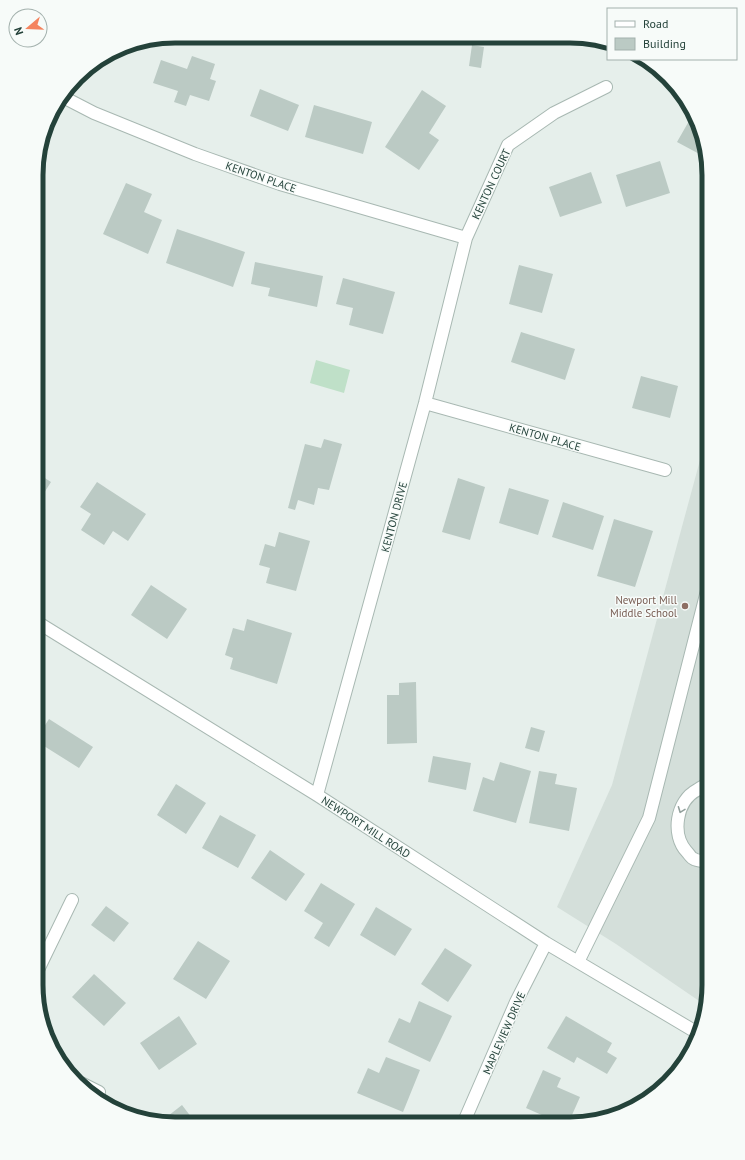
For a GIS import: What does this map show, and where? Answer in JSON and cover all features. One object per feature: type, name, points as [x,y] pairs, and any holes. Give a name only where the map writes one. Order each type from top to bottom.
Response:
[{"type":"street","name":"KENTON COURT","points":[[466,238],[508,146],[554,113],[606,87]]},
{"type":"street","name":"KENTON PLACE","points":[[67,99],[94,113],[195,154],[280,184],[466,238]]},
{"type":"street","name":"KENTON DRIVE","points":[[317,795],[425,403],[466,238]]},
{"type":"street","name":"KENTON PLACE","points":[[425,403],[665,470]]},
{"type":"street","points":[[578,962],[649,818],[702,610]]},
{"type":"street","name":"NEWPORT MILL ROAD","points":[[43,626],[317,795],[546,943],[694,1031]]},
{"type":"street","points":[[702,787],[694,791],[685,801],[680,812],[678,825],[679,838],[684,849],[693,859],[702,861]]},
{"type":"street","points":[[43,960],[72,900]]},
{"type":"street","name":"MAPLEVIEW DRIVE","points":[[466,1117],[516,1002],[546,943]]},
{"type":"street","points":[[95,1090],[99,1092]]},
{"type":"shaded area","name":"Newport Mill Middle School","points":[[702,453],[702,994],[701,1002],[616,944],[557,907],[612,785]]},
{"type":"green space","points":[[316,360],[350,370],[344,393],[310,383]]},
{"type":"building","points":[[472,45],[484,47],[481,68],[469,66]]},
{"type":"building","points":[[192,56],[215,64],[210,79],[216,81],[209,101],[190,95],[186,106],[174,102],[178,91],[153,83],[161,60],[187,69]]},
{"type":"building","points":[[260,89],[299,105],[288,131],[250,116]]},
{"type":"building","points":[[422,90],[446,106],[429,133],[439,140],[419,170],[385,147]]},
{"type":"building","points":[[314,105],[372,122],[363,154],[305,137]]},
{"type":"building","points":[[690,120],[698,141],[700,154],[677,142]]},
{"type":"building","points":[[660,161],[670,193],[626,207],[616,175]]},
{"type":"building","points":[[591,172],[602,203],[560,217],[549,187]]},
{"type":"building","points":[[126,183],[152,194],[144,212],[162,220],[148,254],[103,234]]},
{"type":"building","points":[[177,229],[245,252],[233,287],[166,263]]},
{"type":"building","points":[[255,262],[323,276],[317,307],[268,296],[270,288],[251,284]]},
{"type":"building","points":[[519,265],[553,274],[542,313],[509,304]]},
{"type":"building","points":[[343,278],[395,292],[383,334],[349,325],[353,308],[336,304]]},
{"type":"building","points":[[521,332],[575,349],[565,380],[511,362]]},
{"type":"building","points":[[641,376],[678,386],[670,418],[632,408]]},
{"type":"building","points":[[324,439],[342,444],[329,490],[318,488],[314,505],[298,500],[295,510],[288,508],[305,444],[321,448]]},
{"type":"building","points":[[43,477],[51,482],[43,495]]},
{"type":"building","points":[[458,478],[485,487],[470,540],[442,532]]},
{"type":"building","points":[[97,482],[146,514],[128,541],[113,531],[104,545],[81,530],[91,514],[80,507]]},
{"type":"building","points":[[509,488],[549,500],[538,535],[499,523]]},
{"type":"building","points":[[563,502],[604,516],[593,550],[552,537]]},
{"type":"building","points":[[614,519],[653,531],[635,587],[597,576]]},
{"type":"building","points":[[279,532],[310,541],[296,591],[266,583],[270,568],[259,565],[265,544],[275,547]]},
{"type":"building","points":[[151,585],[187,609],[167,639],[131,615]]},
{"type":"building","points":[[247,619],[292,633],[277,684],[230,669],[233,658],[225,655],[233,628],[244,631]]},
{"type":"building","points":[[416,682],[417,743],[387,744],[387,695],[399,695],[399,683]]},
{"type":"building","points":[[49,719],[93,747],[79,768],[43,745],[43,728]]},
{"type":"building","points":[[531,727],[545,731],[539,752],[525,748]]},
{"type":"building","points":[[433,756],[471,763],[466,790],[428,782]]},
{"type":"building","points":[[500,762],[531,771],[516,823],[473,811],[483,777],[494,781]]},
{"type":"building","points":[[539,771],[557,774],[555,784],[577,788],[569,831],[529,823]]},
{"type":"building","points":[[176,784],[206,803],[186,834],[157,815]]},
{"type":"building","points":[[220,815],[256,835],[238,868],[202,848]]},
{"type":"building","points":[[270,850],[305,874],[286,901],[251,878]]},
{"type":"building","points":[[321,883],[355,904],[329,947],[314,938],[323,923],[304,911]]},
{"type":"building","points":[[106,906],[129,923],[114,942],[91,925]]},
{"type":"building","points":[[376,907],[412,929],[395,956],[360,935]]},
{"type":"building","points":[[198,941],[230,961],[206,999],[173,979]]},
{"type":"building","points":[[445,948],[472,965],[448,1002],[421,984]]},
{"type":"building","points":[[94,974],[126,1003],[104,1026],[72,997]]},
{"type":"building","points":[[419,1001],[452,1016],[430,1062],[388,1042],[399,1018],[410,1023]]},
{"type":"building","points":[[179,1016],[197,1044],[159,1070],[140,1043]]},
{"type":"building","points":[[566,1016],[612,1043],[607,1052],[617,1058],[607,1074],[577,1057],[574,1063],[547,1048]]},
{"type":"building","points":[[386,1057],[420,1070],[403,1112],[357,1093],[368,1068],[379,1073]]},
{"type":"building","points":[[543,1070],[561,1078],[557,1087],[580,1097],[571,1117],[546,1117],[526,1108]]},
{"type":"building","points":[[182,1105],[191,1117],[175,1117],[167,1117]]},
{"type":"place","name":"Newport Mill Middle School","points":[[685,606]]}]
